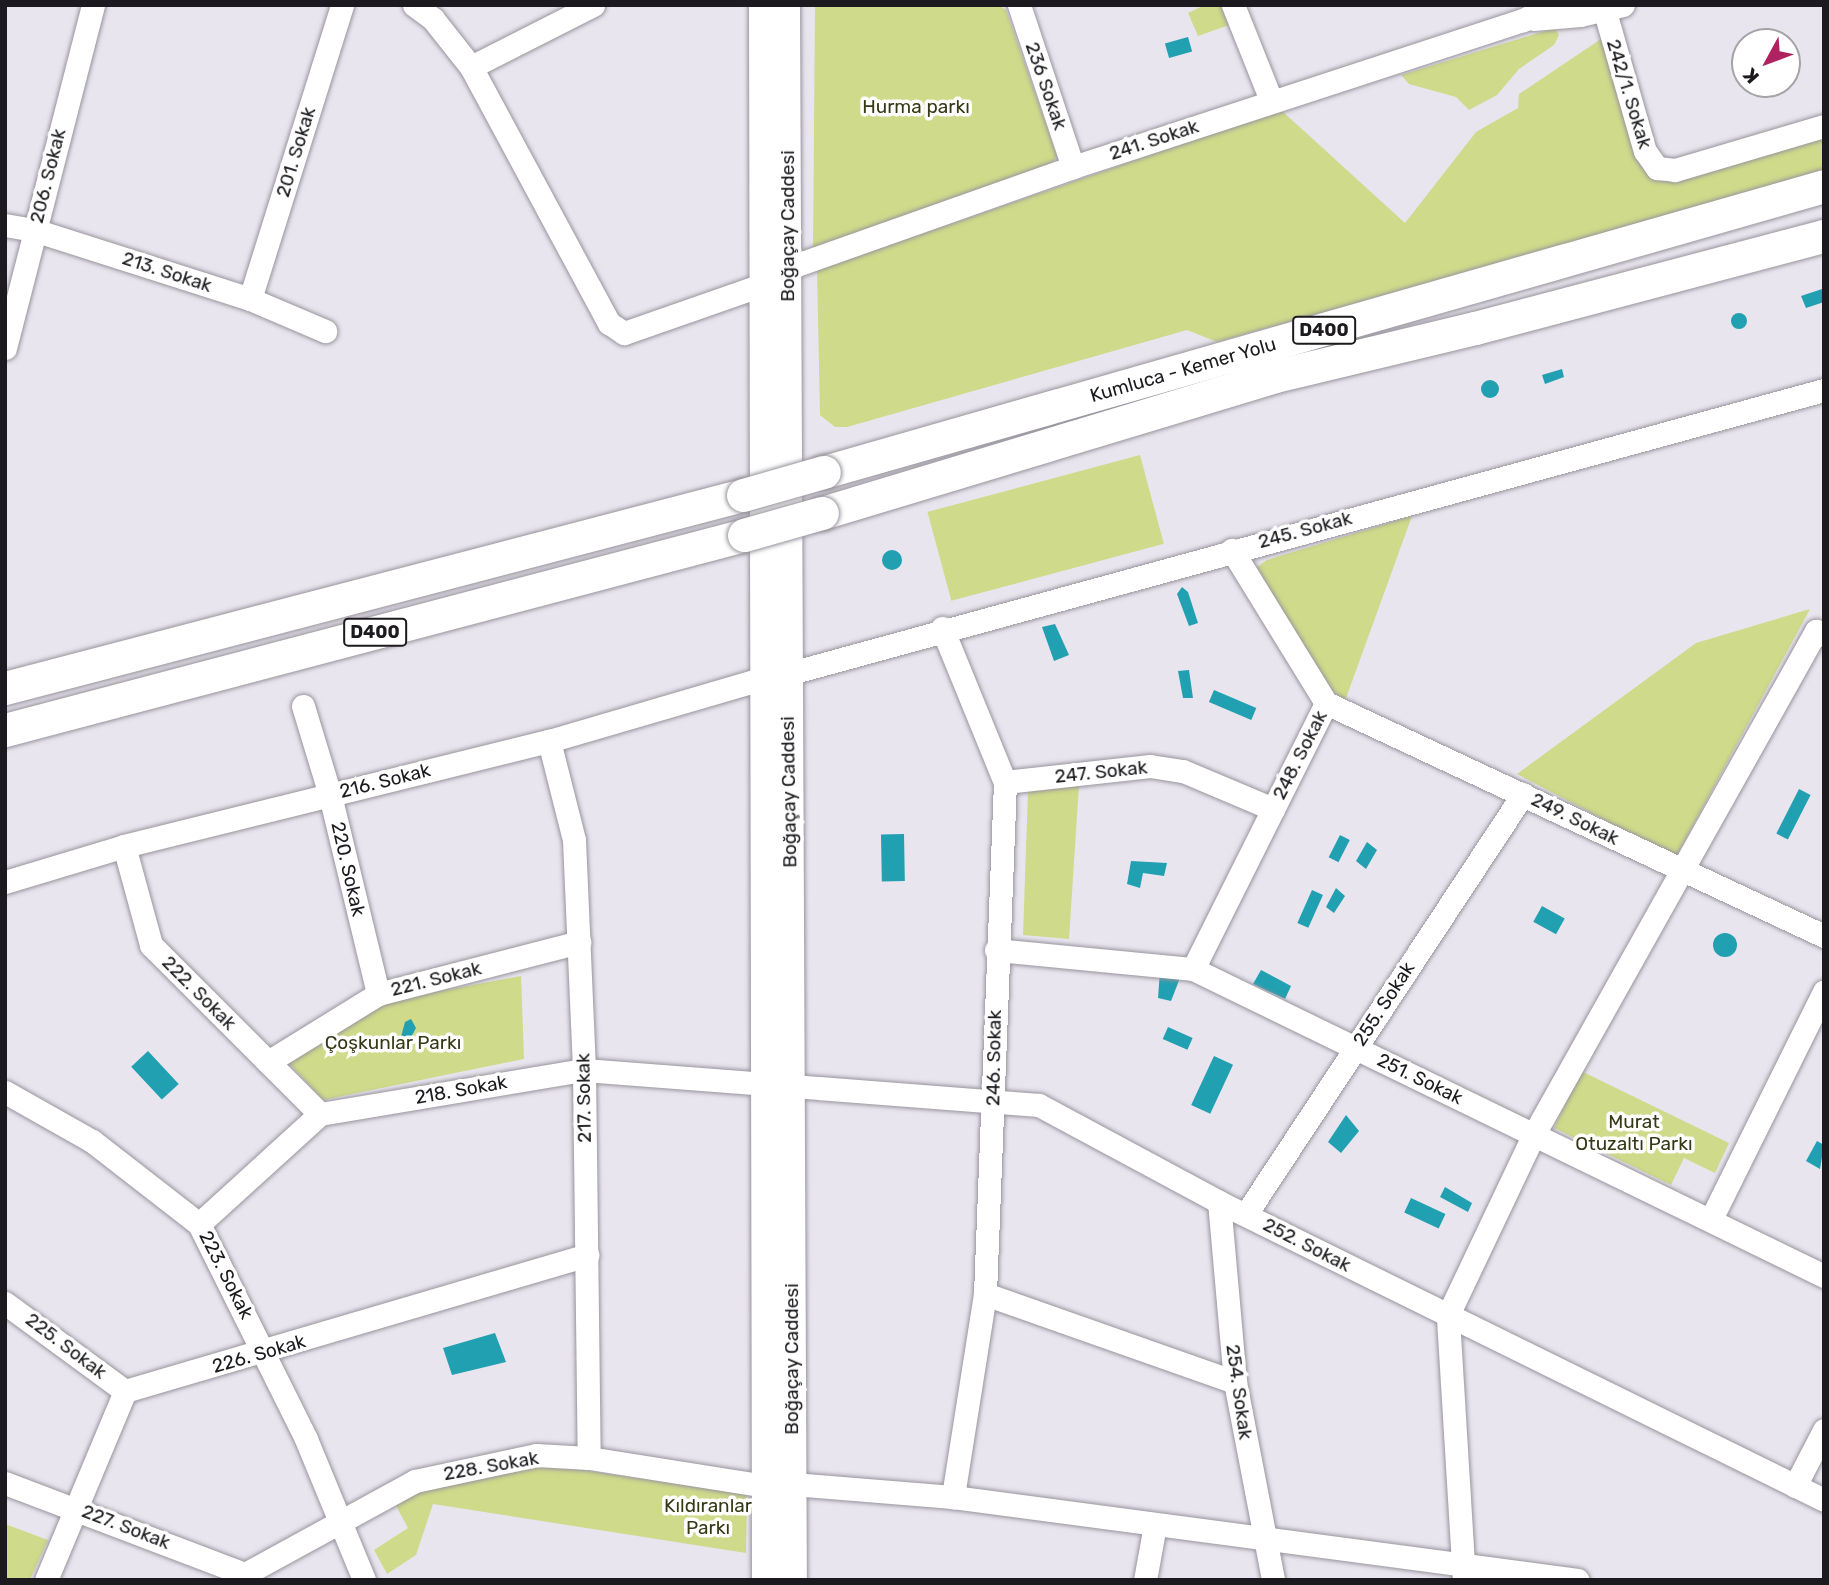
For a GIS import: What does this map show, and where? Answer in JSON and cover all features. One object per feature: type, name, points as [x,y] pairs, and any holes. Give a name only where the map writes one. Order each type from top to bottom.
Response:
[{"type":"highway","name":"Kumluca - Kemer Yolu","points":[[5,688],[743,495],[1824,186]]},
{"type":"highway","name":"Kumluca - Kemer Yolu","points":[[5,730],[744,535],[1275,376],[1475,328],[1824,236]]},
{"type":"main road","name":"Boğaçay Caddesi","points":[[763,5],[765,284],[776,676],[779,1086],[779,1485],[766,1580]]},
{"type":"main road","name":"Boğaçay Caddesi","points":[[776,676],[788,268],[786,5]]},
{"type":"main road","name":"Boğaçay Caddesi","points":[[779,1485],[793,1580]]},
{"type":"street","name":"206. Sokak","points":[[5,348],[93,5]]},
{"type":"street","name":"201. Sokak","points":[[250,299],[342,5]]},
{"type":"street","points":[[414,5],[433,12],[471,67],[609,323],[624,333],[765,284]]},
{"type":"street","points":[[471,67],[593,5]]},
{"type":"street","name":"236 Sokak","points":[[1019,5],[1073,167]]},
{"type":"street","points":[[1233,5],[1271,100]]},
{"type":"street","name":"241. Sokak","points":[[1523,20],[1552,5]]},
{"type":"street","name":"241. Sokak","points":[[788,268],[1271,100],[1523,20],[1610,7]]},
{"type":"street","name":"242/1. Sokak","points":[[1610,7],[1645,151],[1657,168],[1675,170],[1824,127]]},
{"type":"street","name":"213. Sokak","points":[[5,225],[34,230],[250,299],[325,331]]},
{"type":"street","name":"245. Sokak","points":[[776,676],[942,628],[1824,390]]},
{"type":"street","name":"248. Sokak","points":[[1193,969],[1326,703],[1232,550]]},
{"type":"street","name":"246. Sokak","points":[[942,628],[1005,782],[996,950],[985,1294],[953,1497]]},
{"type":"street","points":[[1464,1572],[1448,1315],[1534,1134],[1820,633]]},
{"type":"street","name":"216. Sokak","points":[[5,882],[124,846],[549,741],[776,676]]},
{"type":"street","name":"249. Sokak","points":[[1326,703],[1824,936]]},
{"type":"street","name":"220. Sokak","points":[[303,706],[330,795],[378,994]]},
{"type":"street","name":"217. Sokak","points":[[549,741],[574,840],[584,1070],[589,1458]]},
{"type":"street","name":"247. Sokak","points":[[1005,782],[1150,766],[1183,771],[1273,809]]},
{"type":"street","name":"255. Sokak","points":[[1246,1214],[1523,794]]},
{"type":"street","name":"222. Sokak","points":[[124,846],[152,946],[320,1114]]},
{"type":"street","name":"221. Sokak","points":[[268,1062],[378,994],[579,942]]},
{"type":"street","name":"251. Sokak","points":[[996,950],[1193,969],[1824,1276]]},
{"type":"street","points":[[1711,1219],[1824,990]]},
{"type":"street","name":"218. Sokak","points":[[320,1114],[584,1070],[779,1086]]},
{"type":"street","name":"252. Sokak","points":[[779,1086],[1038,1105],[1219,1202],[1824,1500]]},
{"type":"street","name":"223. Sokak","points":[[5,1092],[92,1141],[199,1224],[266,1353],[342,1520],[364,1580]]},
{"type":"street","points":[[199,1224],[320,1114]]},
{"type":"street","name":"254. Sokak","points":[[1219,1202],[1235,1382],[1273,1580]]},
{"type":"street","name":"226. Sokak","points":[[125,1391],[266,1353],[587,1255]]},
{"type":"street","points":[[985,1294],[1235,1382]]},
{"type":"street","name":"225. Sokak","points":[[5,1303],[125,1391]]},
{"type":"street","points":[[46,1580],[125,1391]]},
{"type":"street","points":[[1796,1486],[1824,1430]]},
{"type":"street","name":"228. Sokak","points":[[244,1577],[415,1480],[536,1455],[589,1458],[779,1485],[953,1497],[1264,1540],[1464,1572],[1578,1580]]},
{"type":"street","name":"227. Sokak","points":[[5,1483],[75,1507],[244,1577]]},
{"type":"street","points":[[1145,1580],[1155,1525]]},
{"type":"green space","name":"Hurma parkı","points":[[815,5],[998,5],[1006,10],[1057,156],[1048,168],[813,253]]},
{"type":"green space","points":[[1205,5],[1223,5],[1229,25],[1198,36],[1188,13]]},
{"type":"green space","points":[[1555,28],[1559,35],[1554,45],[1519,69],[1497,95],[1469,110],[1456,97],[1409,84],[1401,75]]},
{"type":"green space","points":[[1601,39],[1640,164],[1647,173],[1824,134],[1824,172],[1217,342],[1187,330],[847,427],[835,427],[820,415],[817,270],[1281,110],[1405,223],[1476,132],[1518,108],[1519,94]]},
{"type":"green space","points":[[1140,455],[1164,544],[951,601],[927,512]]},
{"type":"green space","points":[[1412,516],[1345,701],[1324,684],[1257,567],[1267,560]]},
{"type":"green space","points":[[1810,609],[1676,857],[1517,774],[1696,643]]},
{"type":"green space","points":[[1079,785],[1069,939],[1023,935],[1028,792]]},
{"type":"green space","name":"Çoşkunlar Parkı","points":[[521,976],[524,1059],[323,1100],[286,1060],[376,1003]]},
{"type":"green space","name":"Murat Otuzaltı Parkı","points":[[1581,1071],[1729,1143],[1715,1173],[1684,1158],[1671,1185],[1554,1128]]},
{"type":"green space","name":"Kıldıranlar Parkı","points":[[540,1464],[747,1494],[746,1553],[433,1504],[416,1555],[387,1574],[374,1550],[408,1528],[395,1504],[419,1490]]},
{"type":"green space","points":[[5,1524],[48,1540],[30,1580],[5,1580]]},
{"type":"water","points":[[1188,37],[1192,51],[1169,58],[1165,44]]},
{"type":"water","points":[[1822,289],[1824,302],[1806,308],[1801,296]]},
{"type":"water","points":[[1739,313],[1745,315],[1745,327],[1739,329],[1733,327],[1731,321],[1733,315]]},
{"type":"water","points":[[1562,369],[1564,377],[1545,384],[1542,375]]},
{"type":"water","points":[[1490,380],[1496,383],[1499,389],[1496,395],[1490,398],[1484,395],[1481,389],[1484,383]]},
{"type":"water","points":[[892,550],[899,553],[902,560],[899,567],[892,570],[885,567],[882,560],[885,553]]},
{"type":"water","points":[[1182,587],[1188,592],[1198,623],[1189,626],[1177,594]]},
{"type":"water","points":[[1055,624],[1069,655],[1054,661],[1042,627]]},
{"type":"water","points":[[1189,670],[1193,698],[1183,698],[1178,671]]},
{"type":"water","points":[[1214,690],[1256,708],[1251,720],[1209,702]]},
{"type":"water","points":[[1799,789],[1811,795],[1788,839],[1776,834]]},
{"type":"water","points":[[881,834],[904,834],[905,881],[882,881]]},
{"type":"water","points":[[1340,835],[1350,840],[1338,862],[1329,857]]},
{"type":"water","points":[[1367,842],[1377,850],[1366,869],[1356,861]]},
{"type":"water","points":[[1131,861],[1167,863],[1164,876],[1143,873],[1140,888],[1127,884]]},
{"type":"water","points":[[1336,888],[1345,896],[1334,913],[1326,907]]},
{"type":"water","points":[[1312,890],[1323,895],[1308,928],[1297,923]]},
{"type":"water","points":[[1542,906],[1565,919],[1556,934],[1533,922]]},
{"type":"water","points":[[1725,933],[1733,937],[1737,945],[1733,953],[1725,957],[1717,953],[1713,945],[1717,937]]},
{"type":"water","points":[[1261,970],[1291,986],[1285,999],[1253,984]]},
{"type":"water","points":[[1160,971],[1180,978],[1171,1001],[1158,998]]},
{"type":"water","points":[[411,1019],[416,1028],[408,1043],[399,1044],[405,1022]]},
{"type":"water","points":[[1168,1027],[1193,1038],[1187,1050],[1163,1039]]},
{"type":"water","points":[[148,1051],[179,1084],[162,1100],[131,1067]]},
{"type":"water","points":[[1214,1056],[1233,1065],[1210,1114],[1191,1105]]},
{"type":"water","points":[[1346,1115],[1359,1131],[1341,1153],[1328,1142]]},
{"type":"water","points":[[1817,1141],[1824,1145],[1820,1169],[1806,1161]]},
{"type":"water","points":[[1445,1187],[1472,1203],[1468,1212],[1440,1197]]},
{"type":"water","points":[[1411,1198],[1445,1214],[1439,1229],[1404,1213]]},
{"type":"water","points":[[495,1333],[506,1362],[452,1375],[443,1348]]}]
